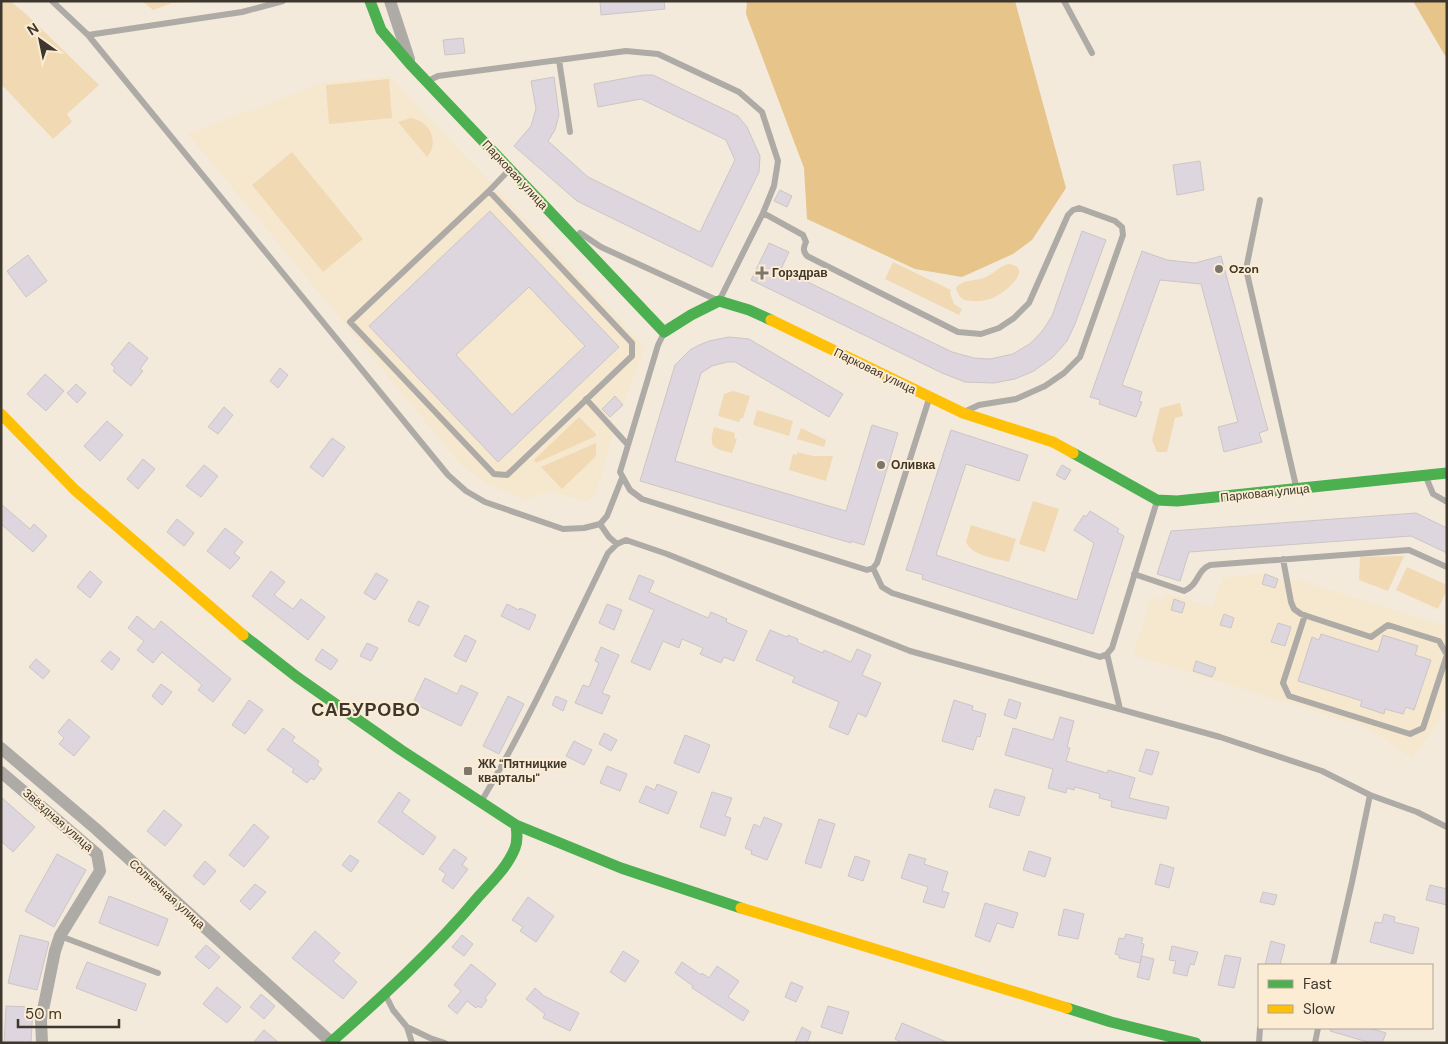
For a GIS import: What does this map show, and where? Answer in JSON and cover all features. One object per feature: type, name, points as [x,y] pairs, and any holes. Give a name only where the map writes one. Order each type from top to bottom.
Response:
[{"type":"street","name":"Парковая улица","points":[[370,1],[381,30],[410,64],[664,332]]},
{"type":"street","name":"Парковая улица","points":[[390,1],[410,64]]},
{"type":"street","name":"Парковая улица","points":[[719,302],[749,310],[963,413],[1053,442],[1157,500],[1177,501],[1296,490],[1447,473]]},
{"type":"street","points":[[664,332],[691,315],[719,302]]},
{"type":"street","points":[[1,414],[75,490],[246,637],[297,677],[393,744],[516,825],[621,868],[745,909],[1110,1022],[1196,1043]]},
{"type":"street","name":"Солнечная улица","points":[[1,748],[96,829],[331,1042]]},
{"type":"street","name":"Звёздная улица","points":[[1,772],[97,854],[100,871],[60,936],[55,951],[41,1020],[42,1043]]},
{"type":"street","points":[[331,1042],[457,924],[497,875],[515,848],[517,837],[516,825]]},
{"type":"lane","points":[[52,1],[88,35],[448,475],[466,490],[486,502],[563,529],[584,528],[600,524],[607,516],[622,478]]},
{"type":"lane","points":[[88,35],[242,12],[283,1]]},
{"type":"lane","points":[[1064,1],[1092,53]]},
{"type":"lane","points":[[427,81],[438,76],[626,51],[658,54],[740,92],[762,112],[778,161],[774,186],[763,213],[719,302],[602,247],[556,217]]},
{"type":"lane","points":[[559,60],[570,132]]},
{"type":"lane","points":[[489,191],[632,343],[632,356],[507,475],[494,474],[350,322],[510,169]]},
{"type":"lane","points":[[1260,200],[1246,269],[1296,490]]},
{"type":"lane","points":[[763,213],[803,235],[806,242],[803,247],[804,252],[808,256],[958,332],[981,334],[999,328],[1014,318],[1029,303],[1068,216],[1073,210],[1079,208],[1115,221],[1122,227],[1124,236],[1080,357],[1064,373],[1045,386],[1016,399],[979,405],[963,413]]},
{"type":"lane","points":[[664,332],[658,345],[620,472],[630,490],[642,499],[867,570],[873,568],[877,563],[929,397]]},
{"type":"lane","points":[[586,399],[628,445]]},
{"type":"lane","points":[[1425,476],[1433,494],[1447,502]]},
{"type":"lane","points":[[873,568],[882,587],[892,593],[1100,657],[1107,654],[1112,648],[1157,500]]},
{"type":"lane","points":[[600,524],[609,537],[617,544]]},
{"type":"lane","points":[[482,802],[546,682],[608,554],[617,544],[626,540],[667,554],[910,652],[1220,737],[1322,771],[1370,794],[1417,812],[1447,828]]},
{"type":"lane","points":[[1134,574],[1184,591],[1196,584],[1201,572],[1210,565],[1409,550],[1447,567]]},
{"type":"lane","points":[[1283,559],[1291,602],[1294,608],[1305,616],[1371,636],[1388,625],[1439,641],[1447,655],[1423,728],[1410,734],[1289,696],[1283,683],[1305,616]]},
{"type":"lane","points":[[1107,654],[1120,709]]},
{"type":"lane","points":[[1333,964],[1370,794]]},
{"type":"lane","points":[[60,936],[158,973]]},
{"type":"lane","points":[[384,994],[393,1010],[407,1027],[412,1043]]},
{"type":"lane","points":[[407,1027],[445,1043]]},
{"type":"lane","points":[[1258,1043],[1260,1029]]},
{"type":"lane","points":[[1315,1043],[1318,1029]]},
{"type":"shaded area","points":[[1,1],[10,1],[26,14],[99,85],[67,114],[72,122],[53,139],[1,84]]},
{"type":"shaded area","points":[[142,1],[213,1],[172,3],[153,10]]},
{"type":"shaded area","points":[[747,1],[1015,1],[1066,188],[1032,240],[1013,254],[962,277],[915,269],[807,219],[804,168],[746,14]]},
{"type":"shaded area","points":[[1413,1],[1447,1],[1447,59]]},
{"type":"shaded area","points":[[390,76],[645,347],[623,405],[609,418],[619,429],[612,436],[596,494],[587,502],[547,491],[526,500],[485,483],[462,466],[188,134],[322,83]]},
{"type":"shaded area","points":[[389,79],[392,118],[329,124],[326,85]]},
{"type":"shaded area","points":[[411,118],[423,123],[431,133],[433,145],[427,157],[398,122]]},
{"type":"shaded area","points":[[292,152],[363,239],[323,272],[252,185]]},
{"type":"shaded area","points":[[893,262],[951,290],[950,293],[954,304],[962,309],[959,315],[885,279]]},
{"type":"shaded area","points":[[1008,264],[1016,266],[1019,274],[1011,285],[995,297],[981,301],[969,301],[958,294],[956,288],[959,285],[966,281],[986,277]]},
{"type":"shaded area","points":[[733,391],[750,396],[743,418],[739,422],[718,416],[724,394]]},
{"type":"shaded area","points":[[1180,403],[1183,416],[1175,418],[1167,452],[1157,452],[1152,440],[1160,408]]},
{"type":"shaded area","points":[[757,410],[793,421],[789,436],[753,425]]},
{"type":"shaded area","points":[[579,417],[596,436],[536,463],[534,460]]},
{"type":"shaded area","points":[[714,427],[735,433],[734,438],[737,439],[732,453],[720,450],[714,446],[712,439]]},
{"type":"shaded area","points":[[801,428],[826,440],[824,447],[797,439]]},
{"type":"shaded area","points":[[596,443],[596,456],[562,489],[541,467]]},
{"type":"shaded area","points":[[797,452],[813,456],[833,456],[826,481],[789,470],[793,454],[797,455]]},
{"type":"shaded area","points":[[1033,501],[1059,509],[1045,552],[1019,544]]},
{"type":"shaded area","points":[[971,525],[1016,539],[1009,562],[984,556],[969,547],[966,542]]},
{"type":"shaded area","points":[[1404,556],[1388,591],[1359,580],[1360,557]]},
{"type":"shaded area","points":[[1407,567],[1447,585],[1447,590],[1438,609],[1396,590]]},
{"type":"shaded area","points":[[1267,573],[1280,580],[1298,580],[1447,626],[1447,699],[1440,720],[1412,758],[1366,727],[1133,655],[1151,597],[1162,601],[1165,593],[1213,607],[1222,578]]},
{"type":"building","points":[[600,1],[664,1],[665,9],[601,15]]},
{"type":"building","points":[[463,38],[465,53],[445,55],[443,40]]},
{"type":"building","points":[[643,75],[653,75],[738,116],[747,127],[760,156],[759,172],[712,267],[577,201],[514,146],[531,126],[536,109],[531,81],[554,77],[559,115],[555,130],[548,141],[588,177],[700,232],[735,160],[726,140],[641,99],[598,107],[594,84]]},
{"type":"building","points":[[1200,161],[1204,190],[1177,195],[1173,165]]},
{"type":"building","points":[[780,190],[792,196],[787,207],[774,201]]},
{"type":"building","points":[[490,211],[619,347],[498,462],[369,326]],"holes":[[[529,287],[585,346],[512,415],[456,355]]]},
{"type":"building","points":[[1082,231],[1106,240],[1067,341],[1053,357],[1034,371],[1015,379],[994,383],[965,382],[942,373],[751,280],[769,243],[789,252],[781,269],[952,352],[974,358],[990,359],[1013,354],[1031,343],[1043,330],[1052,316]]},
{"type":"building","points":[[1142,251],[1167,260],[1195,263],[1221,256],[1268,430],[1259,433],[1262,442],[1224,452],[1218,427],[1238,422],[1201,284],[1160,280],[1122,385],[1142,392],[1139,401],[1142,402],[1136,417],[1099,404],[1100,400],[1090,397]]},
{"type":"building","points":[[28,255],[47,281],[26,297],[7,271]]},
{"type":"building","points":[[729,337],[749,339],[843,394],[829,417],[735,362],[712,366],[701,373],[675,461],[846,511],[872,425],[898,433],[864,545],[851,541],[851,543],[640,481],[675,365],[690,350],[699,345]]},
{"type":"building","points":[[129,342],[148,358],[140,369],[143,371],[131,386],[113,371],[115,368],[111,364]]},
{"type":"building","points":[[280,368],[288,375],[278,388],[270,381]]},
{"type":"building","points":[[45,374],[64,391],[46,411],[27,394]]},
{"type":"building","points":[[76,384],[86,393],[77,403],[67,393]]},
{"type":"building","points":[[615,396],[623,405],[610,417],[602,409]]},
{"type":"building","points":[[224,407],[233,415],[218,434],[208,427]]},
{"type":"building","points":[[107,421],[123,435],[100,461],[84,446]]},
{"type":"building","points":[[951,430],[1028,455],[1019,481],[966,464],[936,555],[1077,600],[1094,543],[1074,530],[1084,515],[1086,517],[1090,511],[1119,529],[1117,532],[1124,536],[1093,634],[922,579],[923,575],[906,570]]},
{"type":"building","points":[[332,438],[345,447],[323,477],[310,467]]},
{"type":"building","points":[[143,459],[155,469],[138,489],[127,479]]},
{"type":"building","points":[[204,465],[218,476],[201,497],[186,486]]},
{"type":"building","points":[[1062,465],[1071,470],[1065,480],[1056,475]]},
{"type":"building","points":[[1,504],[30,529],[34,524],[47,536],[33,552],[1,524]]},
{"type":"building","points":[[1416,513],[1447,528],[1447,553],[1411,536],[1189,552],[1180,581],[1157,574],[1171,531]]},
{"type":"building","points":[[177,519],[194,533],[184,546],[167,532]]},
{"type":"building","points":[[225,528],[243,542],[234,553],[240,558],[230,569],[207,551]]},
{"type":"building","points":[[90,571],[102,582],[90,598],[77,587]]},
{"type":"building","points":[[271,571],[285,582],[274,595],[293,609],[301,599],[325,617],[308,640],[252,596]]},
{"type":"building","points":[[376,573],[388,580],[375,600],[364,593]]},
{"type":"building","points":[[1265,574],[1278,579],[1275,588],[1262,584]]},
{"type":"building","points":[[639,575],[654,581],[649,592],[708,618],[711,612],[727,619],[726,622],[747,631],[734,661],[724,657],[721,663],[700,654],[703,648],[682,639],[679,648],[663,641],[650,670],[631,662],[654,610],[629,599]]},
{"type":"building","points":[[1174,599],[1185,603],[1182,613],[1171,610]]},
{"type":"building","points":[[418,601],[429,606],[419,626],[408,621]]},
{"type":"building","points":[[507,604],[536,615],[529,630],[501,616]]},
{"type":"building","points":[[607,604],[622,610],[614,630],[599,623]]},
{"type":"building","points":[[1224,614],[1234,618],[1231,628],[1220,625]]},
{"type":"building","points":[[137,616],[154,630],[161,621],[231,679],[213,702],[198,690],[202,685],[162,652],[153,663],[137,650],[144,641],[128,628]]},
{"type":"building","points":[[1278,623],[1291,627],[1285,646],[1271,642]]},
{"type":"building","points":[[770,630],[787,637],[788,635],[798,639],[797,642],[823,653],[824,650],[851,662],[857,649],[871,655],[862,675],[881,683],[866,717],[858,713],[848,735],[829,727],[839,702],[792,682],[795,677],[756,660]]},
{"type":"building","points":[[1321,634],[1378,652],[1383,635],[1418,646],[1415,655],[1431,660],[1414,710],[1406,707],[1403,714],[1385,709],[1384,714],[1360,706],[1362,701],[1298,681],[1312,637],[1319,640]]},
{"type":"building","points":[[465,635],[476,641],[466,662],[454,656]]},
{"type":"building","points":[[367,643],[378,648],[371,661],[360,656]]},
{"type":"building","points":[[601,647],[619,655],[602,693],[610,696],[602,714],[575,703],[583,685],[589,687],[599,663],[595,661]]},
{"type":"building","points":[[322,649],[338,660],[331,670],[315,660]]},
{"type":"building","points":[[110,651],[120,659],[112,670],[101,661]]},
{"type":"building","points":[[36,659],[50,671],[43,679],[29,667]]},
{"type":"building","points":[[1196,661],[1216,668],[1212,677],[1193,671]]},
{"type":"building","points":[[425,678],[457,694],[461,685],[478,693],[461,726],[413,703]]},
{"type":"building","points":[[161,684],[172,692],[162,705],[152,696]]},
{"type":"building","points":[[508,696],[524,704],[499,754],[483,746]]},
{"type":"building","points":[[556,696],[567,701],[563,711],[552,705]]},
{"type":"building","points":[[1009,699],[1021,703],[1016,719],[1004,715]]},
{"type":"building","points":[[249,700],[263,710],[245,734],[232,725]]},
{"type":"building","points":[[954,700],[973,706],[972,710],[986,714],[980,737],[977,736],[973,750],[942,741]]},
{"type":"building","points":[[1060,717],[1074,721],[1067,747],[1070,748],[1066,761],[1107,773],[1108,770],[1135,778],[1129,798],[1169,807],[1166,819],[1111,807],[1112,801],[1099,798],[1100,794],[1075,787],[1074,790],[1067,788],[1066,793],[1048,788],[1053,769],[1005,755],[1013,728],[1053,740]]},
{"type":"building","points":[[69,719],[90,737],[74,756],[59,744],[64,738],[58,732]]},
{"type":"building","points":[[283,728],[295,737],[292,741],[319,761],[317,765],[322,769],[314,780],[311,778],[307,783],[292,772],[294,769],[267,750]]},
{"type":"building","points":[[604,733],[617,740],[611,751],[599,744]]},
{"type":"building","points":[[685,735],[710,745],[699,773],[674,763]]},
{"type":"building","points":[[574,741],[592,750],[584,765],[566,756]]},
{"type":"building","points":[[1146,749],[1159,752],[1152,775],[1139,771]]},
{"type":"building","points":[[607,766],[627,774],[620,791],[600,783]]},
{"type":"building","points":[[657,784],[677,792],[668,814],[639,802],[646,786],[655,790]]},
{"type":"building","points":[[995,789],[1025,797],[1019,816],[989,807]]},
{"type":"building","points":[[399,792],[410,800],[402,812],[436,837],[423,855],[378,822]]},
{"type":"building","points":[[712,792],[732,798],[725,816],[731,818],[725,836],[700,827]]},
{"type":"building","points":[[1,797],[35,827],[13,852],[1,841]]},
{"type":"building","points":[[164,810],[182,825],[165,846],[147,831]]},
{"type":"building","points":[[764,817],[782,824],[767,860],[751,854],[752,851],[745,848],[754,824],[760,827]]},
{"type":"building","points":[[819,819],[835,824],[821,868],[805,863]]},
{"type":"building","points":[[254,824],[269,837],[244,867],[229,855]]},
{"type":"building","points":[[454,849],[467,858],[462,865],[468,869],[453,889],[442,881],[446,874],[439,869]]},
{"type":"building","points":[[1029,851],[1051,858],[1045,877],[1023,870]]},
{"type":"building","points":[[57,854],[86,870],[54,927],[25,911]]},
{"type":"building","points":[[909,854],[926,859],[924,864],[948,872],[942,891],[949,893],[944,908],[923,902],[928,887],[901,878]]},
{"type":"building","points":[[350,855],[359,861],[351,872],[342,865]]},
{"type":"building","points":[[855,856],[870,861],[863,881],[848,876]]},
{"type":"building","points":[[205,861],[216,871],[204,885],[193,876]]},
{"type":"building","points":[[1160,864],[1174,868],[1169,888],[1155,884]]},
{"type":"building","points":[[255,884],[266,892],[250,910],[240,901]]},
{"type":"building","points":[[1430,885],[1447,889],[1447,905],[1426,900]]},
{"type":"building","points":[[1263,892],[1277,895],[1274,905],[1260,902]]},
{"type":"building","points":[[109,896],[168,919],[158,946],[99,923]]},
{"type":"building","points":[[528,897],[554,916],[536,942],[520,931],[523,927],[512,920]]},
{"type":"building","points":[[985,903],[1018,913],[1013,928],[997,923],[990,942],[975,936]]},
{"type":"building","points":[[1064,909],[1084,914],[1078,939],[1058,935]]},
{"type":"building","points":[[1384,914],[1395,917],[1394,922],[1419,928],[1413,954],[1370,942],[1375,922],[1382,923]]},
{"type":"building","points":[[315,931],[340,953],[333,961],[357,982],[343,999],[292,958]]},
{"type":"building","points":[[1126,934],[1143,938],[1141,943],[1144,944],[1140,963],[1119,958],[1119,955],[1115,954],[1119,938],[1124,939]]},
{"type":"building","points":[[20,935],[49,942],[37,990],[8,983]]},
{"type":"building","points":[[462,935],[473,944],[464,956],[452,947]]},
{"type":"building","points":[[1271,941],[1285,945],[1280,964],[1265,964]]},
{"type":"building","points":[[206,945],[220,957],[209,969],[195,957]]},
{"type":"building","points":[[1172,946],[1198,952],[1194,965],[1190,964],[1187,976],[1173,973],[1176,961],[1169,960]]},
{"type":"building","points":[[623,951],[639,961],[625,982],[610,972]]},
{"type":"building","points":[[1225,955],[1241,958],[1234,988],[1218,985]]},
{"type":"building","points":[[1142,956],[1154,959],[1149,980],[1137,977]]},
{"type":"building","points":[[87,962],[146,984],[136,1011],[76,988]]},
{"type":"building","points":[[682,962],[709,978],[717,966],[739,981],[728,997],[749,1011],[743,1021],[692,988],[693,986],[675,973]]},
{"type":"building","points":[[471,964],[496,984],[485,998],[487,1000],[481,1008],[478,1006],[476,1008],[467,1001],[457,1014],[448,1006],[461,991],[454,985]]},
{"type":"building","points":[[791,982],[803,987],[796,1002],[785,997]]},
{"type":"building","points":[[217,987],[241,1007],[227,1023],[203,1004]]},
{"type":"building","points":[[535,988],[544,996],[579,1013],[570,1031],[543,1018],[545,1014],[526,999]]},
{"type":"building","points":[[261,994],[275,1006],[264,1019],[250,1007]]},
{"type":"building","points":[[6,1006],[33,1007],[31,1043],[4,1043]]},
{"type":"building","points":[[828,1006],[849,1012],[842,1034],[821,1027]]},
{"type":"building","points":[[902,1023],[949,1043],[903,1043],[895,1039]]},
{"type":"building","points":[[802,1027],[811,1032],[807,1043],[795,1043]]},
{"type":"building","points":[[1331,1029],[1373,1029],[1386,1033],[1382,1043],[1371,1043],[1330,1031]]},
{"type":"building","points":[[264,1030],[279,1043],[253,1043]]},
{"type":"traffic: fast","points":[[370,1],[381,30],[410,64],[664,332],[691,315],[719,301],[749,310],[771,320]]},
{"type":"traffic: fast","points":[[1073,453],[1157,500],[1177,501],[1447,473]]},
{"type":"traffic: fast","points":[[243,635],[297,677],[401,750],[516,825],[621,868],[741,908]]},
{"type":"traffic: fast","points":[[330,1043],[426,954],[494,879],[504,867],[515,848],[517,839],[516,825]]},
{"type":"traffic: fast","points":[[1067,1008],[1111,1022],[1196,1043]]},
{"type":"traffic: slow","points":[[771,320],[963,413],[1053,442],[1073,453]]},
{"type":"traffic: slow","points":[[1,414],[75,490],[243,635]]},
{"type":"traffic: slow","points":[[741,908],[1067,1008]]},
{"type":"place","name":"Ozon","points":[[1219,269]]},
{"type":"place","name":"Горздрав","points":[[762,273]]},
{"type":"place","name":"Оливка","points":[[881,465]]},
{"type":"place","name":"ЖК \"Пятницкие кварталы\"","points":[[468,771]]},
{"type":"district","name":"САБУРОВО","points":[[366,710]]}]
